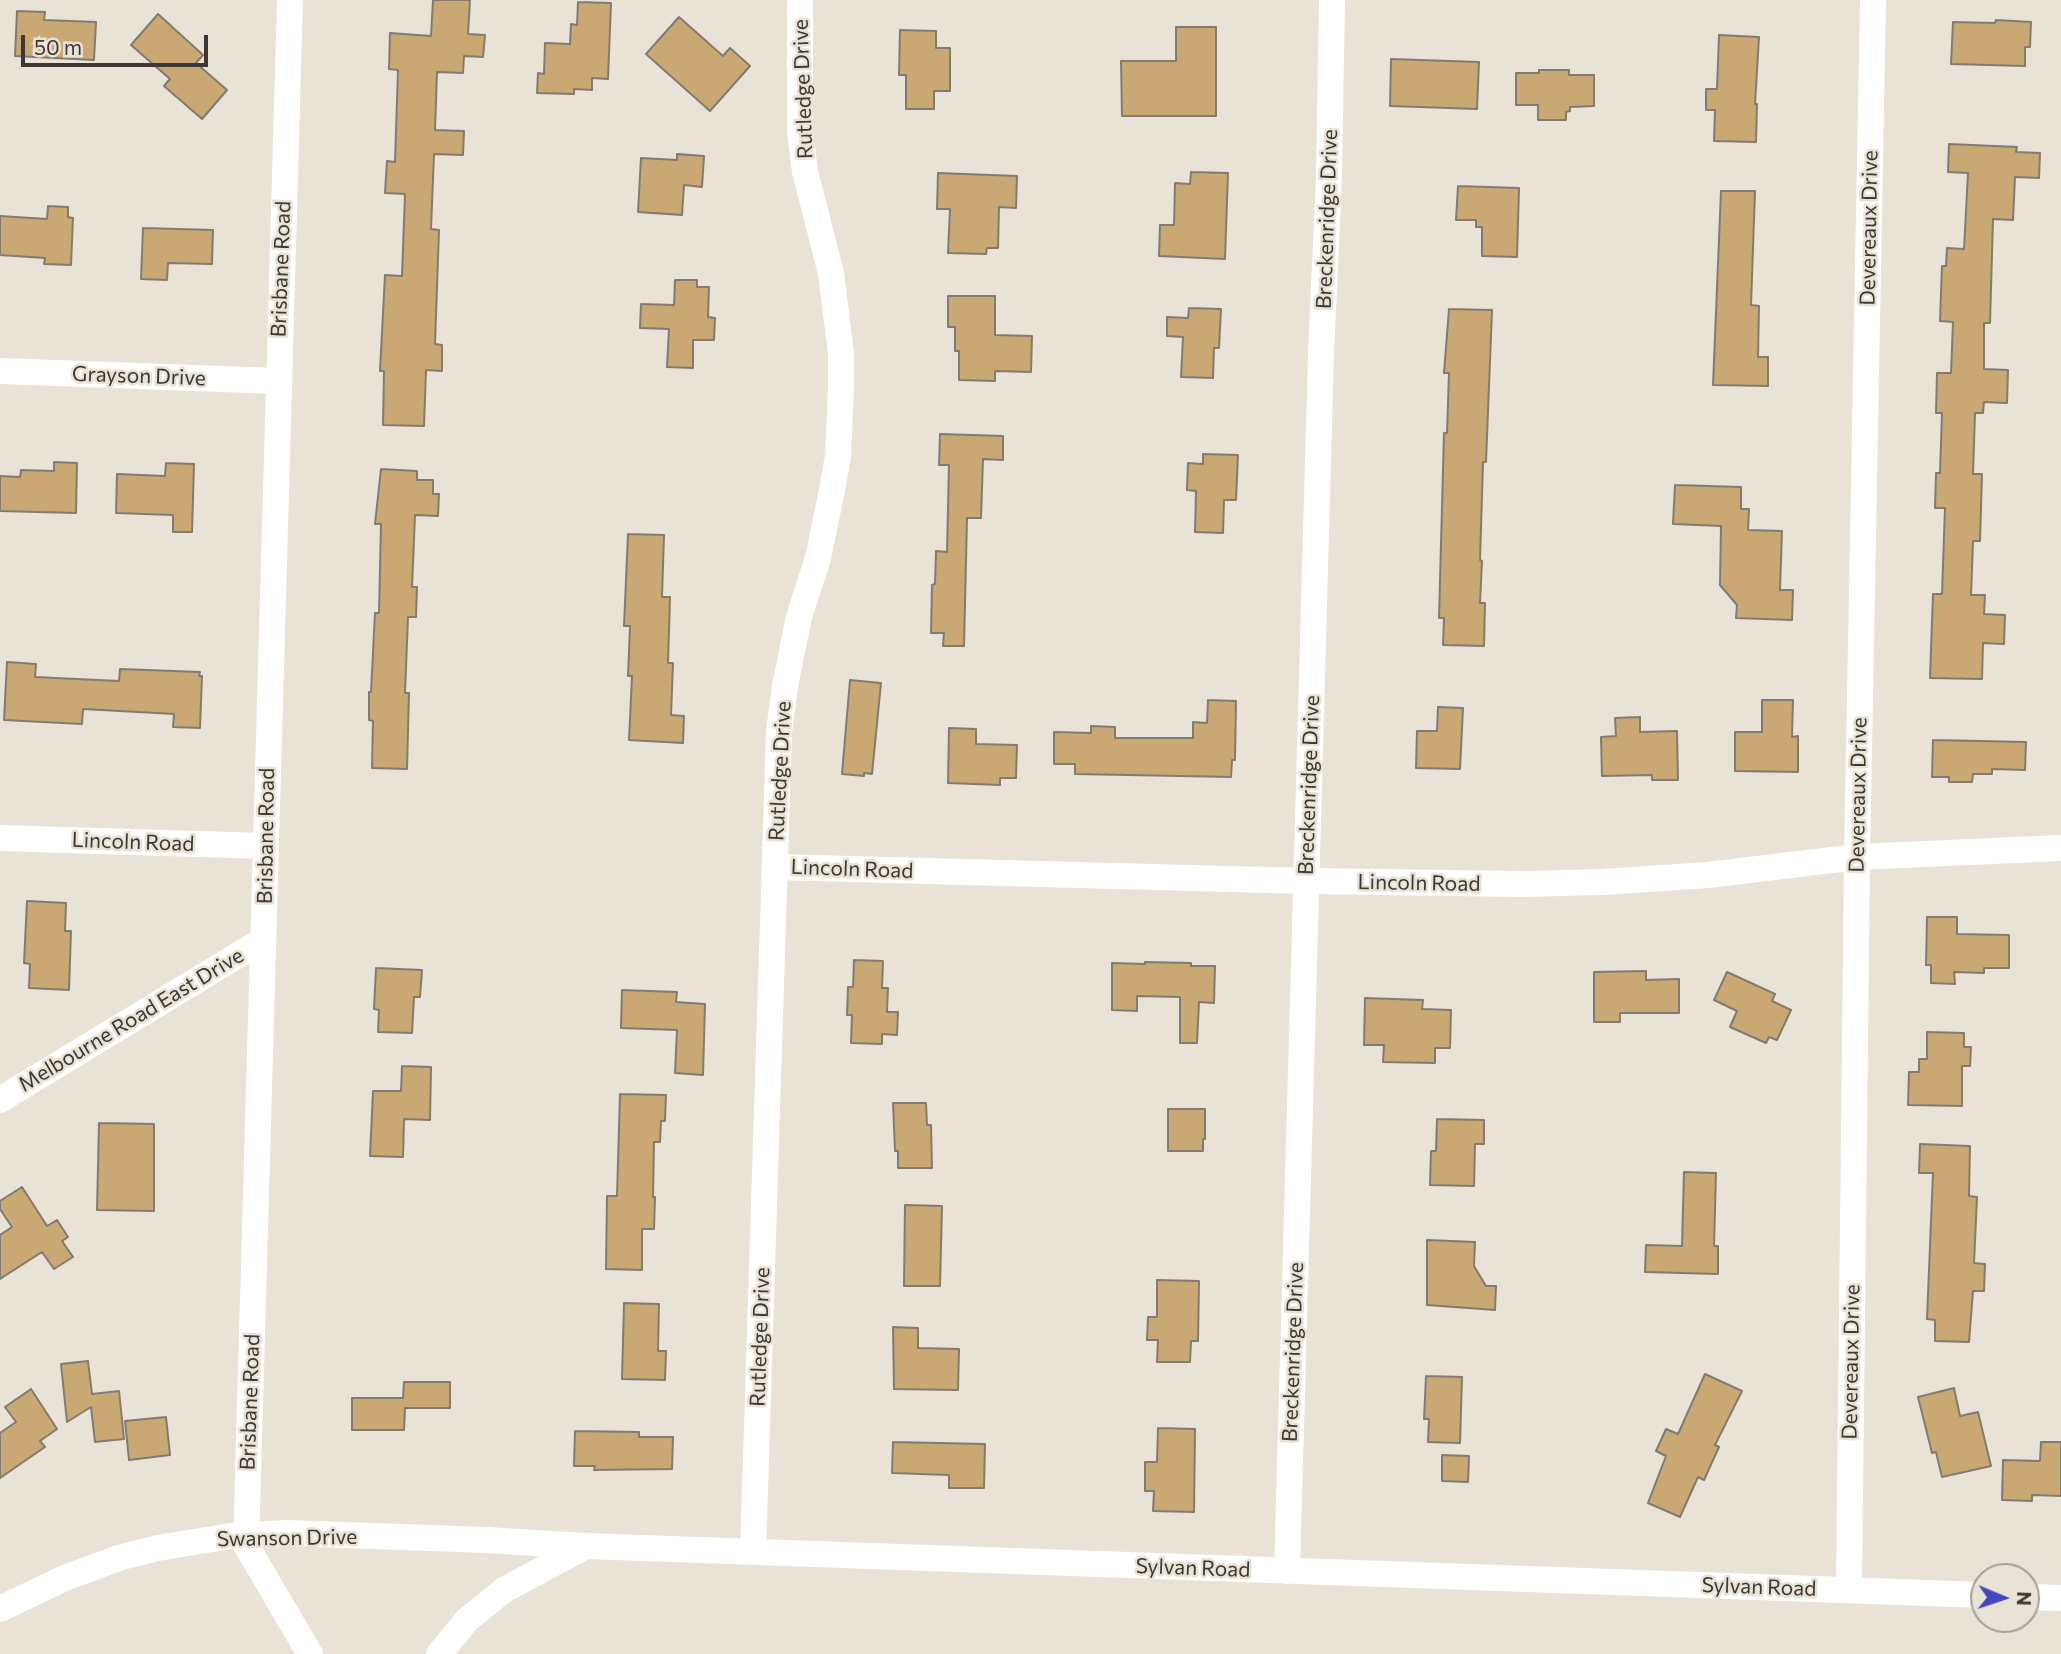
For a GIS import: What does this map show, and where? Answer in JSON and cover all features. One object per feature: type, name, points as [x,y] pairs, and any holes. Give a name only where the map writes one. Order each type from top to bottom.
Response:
[{"type":"street","name":"Brisbane Road","points":[[290,0],[246,1545],[310,1654]]},
{"type":"street","name":"Rutledge Drive","points":[[753,1552],[778,744],[785,686],[799,617],[818,558],[838,456],[841,387],[841,352],[831,273],[805,172],[800,131],[800,0]]},
{"type":"street","name":"Breckenridge Drive","points":[[1287,1571],[1332,0]]},
{"type":"street","name":"Devereaux Drive","points":[[1849,1590],[1857,857],[1873,0]]},
{"type":"street","name":"Grayson Drive","points":[[0,371],[278,381]]},
{"type":"street","name":"Lincoln Road","points":[[0,838],[265,846]]},
{"type":"street","name":"Lincoln Road","points":[[775,866],[1451,884],[1603,882],[1708,875],[1857,857],[2061,848]]},
{"type":"street","name":"Melbourne Road East Drive","points":[[0,1100],[263,940]]},
{"type":"street","name":"Swanson Drive","points":[[0,1609],[67,1577],[122,1558],[187,1542],[246,1535],[474,1540],[586,1546]]},
{"type":"street","name":"Sylvan Road","points":[[586,1546],[1970,1594]]},
{"type":"street","points":[[439,1654],[467,1620],[504,1590],[586,1546]]},
{"type":"street","points":[[2040,1597],[2061,1598]]},
{"type":"building","points":[[433,0],[470,0],[468,34],[485,35],[483,57],[464,56],[463,73],[437,72],[435,130],[464,131],[463,155],[434,154],[431,229],[439,230],[435,344],[442,345],[442,371],[426,370],[424,426],[383,425],[384,371],[380,371],[385,275],[402,276],[405,194],[385,193],[387,161],[395,162],[398,70],[389,69],[390,33],[431,36]]},
{"type":"building","points":[[578,2],[611,3],[608,79],[592,78],[592,90],[574,89],[574,94],[537,93],[538,73],[544,74],[545,43],[570,44],[571,24],[577,25]]},
{"type":"building","points":[[17,11],[45,12],[44,20],[96,22],[94,60],[15,56]]},
{"type":"building","points":[[158,14],[203,55],[196,63],[227,90],[202,119],[164,86],[170,79],[131,45]]},
{"type":"building","points":[[679,17],[723,56],[730,48],[750,66],[710,111],[646,54]]},
{"type":"building","points":[[1996,20],[2031,22],[2030,47],[2025,47],[2025,66],[1951,64],[1953,22],[1995,23]]},
{"type":"building","points":[[1176,27],[1216,27],[1216,116],[1122,116],[1121,61],[1176,61]]},
{"type":"building","points":[[900,30],[936,31],[936,48],[950,48],[950,91],[934,91],[934,109],[906,109],[906,75],[899,75]]},
{"type":"building","points":[[1719,35],[1759,37],[1756,142],[1714,141],[1715,110],[1706,110],[1706,89],[1717,89]]},
{"type":"building","points":[[1391,59],[1479,62],[1477,109],[1390,106]]},
{"type":"building","points":[[1539,70],[1569,70],[1569,75],[1594,75],[1594,106],[1570,107],[1570,111],[1566,112],[1566,120],[1538,120],[1538,105],[1516,105],[1516,73],[1539,73]]},
{"type":"building","points":[[1949,144],[2017,147],[2016,152],[2040,153],[2039,178],[2015,177],[2013,220],[1993,219],[1990,323],[1984,323],[1984,369],[2008,370],[2007,403],[1984,402],[1983,413],[1975,413],[1973,474],[1982,474],[1980,541],[1973,541],[1971,595],[1985,595],[1984,614],[2005,615],[2004,644],[1983,643],[1982,679],[1930,678],[1933,594],[1942,594],[1945,508],[1935,508],[1936,473],[1940,473],[1942,413],[1936,413],[1937,373],[1951,373],[1953,322],[1940,321],[1942,266],[1946,266],[1947,248],[1964,249],[1968,173],[1948,172]]},
{"type":"building","points":[[677,154],[704,156],[702,187],[684,185],[682,215],[638,212],[641,158],[677,160]]},
{"type":"building","points":[[1191,172],[1228,173],[1225,259],[1159,256],[1160,225],[1174,225],[1175,183],[1190,184]]},
{"type":"building","points":[[938,173],[1017,176],[1016,208],[999,207],[998,248],[987,248],[986,254],[948,253],[950,209],[937,209]]},
{"type":"building","points":[[1458,186],[1519,188],[1517,257],[1482,256],[1482,227],[1476,227],[1476,220],[1456,220]]},
{"type":"building","points":[[1721,191],[1755,191],[1751,305],[1759,306],[1758,357],[1768,357],[1768,386],[1713,385]]},
{"type":"building","points":[[48,206],[68,207],[68,217],[73,218],[71,265],[44,264],[45,258],[0,255],[0,216],[47,219]]},
{"type":"building","points":[[143,228],[213,230],[212,264],[168,263],[167,280],[141,279]]},
{"type":"building","points":[[675,280],[697,280],[697,287],[709,287],[708,317],[715,318],[714,340],[693,340],[693,368],[667,367],[669,329],[640,328],[641,304],[674,305]]},
{"type":"building","points":[[948,296],[995,296],[995,335],[1032,336],[1031,372],[995,371],[995,381],[959,380],[959,351],[955,351],[955,327],[948,327]]},
{"type":"building","points":[[1189,308],[1221,309],[1219,348],[1214,348],[1213,378],[1181,377],[1183,337],[1167,336],[1167,317],[1188,318]]},
{"type":"building","points":[[1449,309],[1492,310],[1480,560],[1480,603],[1485,603],[1484,646],[1443,645],[1444,618],[1439,618],[1444,433],[1447,433],[1449,373],[1444,373]]},
{"type":"building","points":[[940,434],[1003,436],[1003,460],[983,459],[981,518],[967,518],[964,646],[943,646],[944,633],[931,633],[936,551],[947,552],[949,465],[939,465]]},
{"type":"building","points":[[1203,454],[1238,455],[1236,500],[1224,500],[1223,533],[1195,532],[1196,491],[1187,490],[1188,463],[1203,464]]},
{"type":"building","points":[[54,462],[77,463],[76,513],[0,511],[0,476],[20,477],[21,470],[54,471]]},
{"type":"building","points":[[166,463],[194,464],[192,532],[173,532],[173,515],[116,513],[117,474],[165,476]]},
{"type":"building","points":[[381,469],[417,471],[417,480],[433,480],[433,494],[439,494],[438,516],[415,515],[412,587],[417,587],[416,617],[408,617],[405,693],[409,693],[407,769],[372,768],[373,721],[369,720],[369,692],[375,613],[379,613],[381,524],[375,524]]},
{"type":"building","points":[[1675,485],[1741,487],[1741,509],[1749,509],[1748,530],[1782,531],[1780,590],[1793,590],[1792,620],[1736,618],[1737,605],[1720,585],[1721,526],[1673,524]]},
{"type":"building","points":[[628,534],[664,535],[662,597],[670,597],[668,663],[673,663],[671,715],[684,716],[683,743],[629,740],[632,676],[628,676],[630,626],[624,626]]},
{"type":"building","points":[[7,662],[36,664],[35,677],[119,681],[120,669],[200,672],[200,728],[173,727],[174,714],[83,709],[82,724],[4,720]]},
{"type":"building","points":[[850,680],[881,683],[872,774],[864,773],[864,776],[842,774]]},
{"type":"building","points":[[1208,700],[1236,701],[1235,760],[1232,760],[1231,777],[1075,774],[1075,764],[1054,764],[1054,732],[1091,733],[1091,726],[1115,727],[1115,738],[1193,738],[1193,722],[1207,723]]},
{"type":"building","points":[[1762,700],[1793,700],[1792,737],[1798,736],[1798,772],[1735,771],[1735,732],[1762,732]]},
{"type":"building","points":[[1438,707],[1463,708],[1460,769],[1416,768],[1417,731],[1437,731]]},
{"type":"building","points":[[1640,717],[1640,732],[1677,731],[1678,780],[1652,780],[1652,775],[1602,776],[1601,737],[1616,736],[1615,718]]},
{"type":"building","points":[[949,728],[976,729],[976,744],[1017,745],[1016,778],[1000,778],[1000,785],[948,783]]},
{"type":"building","points":[[1933,740],[2026,742],[2025,770],[1992,769],[1992,774],[1973,774],[1972,782],[1949,782],[1949,777],[1932,777]]},
{"type":"building","points":[[27,901],[66,903],[65,931],[71,931],[69,990],[29,988],[30,964],[24,963]]},
{"type":"building","points":[[1927,917],[1957,917],[1957,934],[2009,935],[2009,968],[1984,968],[1984,973],[1954,972],[1955,984],[1931,983],[1931,965],[1926,965]]},
{"type":"building","points":[[854,960],[883,961],[882,988],[888,988],[887,1012],[898,1012],[897,1035],[882,1034],[882,1044],[851,1043],[852,1015],[847,1015],[848,987],[853,987]]},
{"type":"building","points":[[1112,963],[1215,966],[1214,1003],[1199,1002],[1197,1043],[1180,1043],[1180,997],[1137,996],[1137,1011],[1112,1010]]},
{"type":"building","points":[[376,968],[422,970],[420,997],[414,997],[412,1033],[378,1032],[379,1010],[374,1009]]},
{"type":"building","points":[[1646,971],[1646,980],[1679,979],[1679,1013],[1620,1013],[1620,1022],[1594,1022],[1594,972]]},
{"type":"building","points":[[1727,972],[1775,994],[1772,1001],[1791,1010],[1777,1040],[1769,1037],[1766,1043],[1730,1027],[1737,1011],[1714,1000]]},
{"type":"building","points":[[622,990],[677,992],[676,1002],[705,1004],[703,1075],[675,1073],[677,1030],[621,1028]]},
{"type":"building","points":[[1365,998],[1423,1000],[1422,1009],[1451,1010],[1450,1048],[1435,1048],[1435,1063],[1383,1062],[1384,1045],[1364,1045]]},
{"type":"building","points":[[1927,1032],[1964,1033],[1964,1047],[1971,1047],[1970,1066],[1962,1066],[1962,1106],[1908,1105],[1909,1072],[1919,1072],[1919,1059],[1927,1059]]},
{"type":"building","points":[[402,1066],[431,1067],[430,1120],[404,1119],[403,1157],[370,1156],[373,1091],[401,1091]]},
{"type":"building","points":[[620,1094],[666,1095],[665,1121],[661,1121],[660,1142],[654,1142],[654,1229],[642,1229],[642,1270],[606,1269],[607,1196],[617,1196]]},
{"type":"building","points":[[893,1103],[926,1103],[927,1125],[931,1125],[932,1168],[898,1168]]},
{"type":"building","points":[[1168,1109],[1205,1109],[1203,1151],[1168,1151]]},
{"type":"building","points":[[1437,1119],[1484,1120],[1484,1144],[1475,1144],[1474,1186],[1430,1185],[1431,1151],[1436,1151]]},
{"type":"building","points":[[99,1123],[154,1124],[154,1211],[97,1210]]},
{"type":"building","points":[[1920,1144],[1970,1146],[1969,1196],[1977,1197],[1974,1263],[1985,1264],[1984,1291],[1973,1291],[1969,1342],[1935,1341],[1935,1320],[1927,1319],[1933,1173],[1919,1173]]},
{"type":"building","points":[[1684,1172],[1716,1173],[1714,1246],[1718,1246],[1718,1274],[1645,1272],[1646,1245],[1682,1246]]},
{"type":"building","points":[[22,1187],[47,1226],[57,1220],[68,1237],[62,1241],[73,1257],[54,1269],[42,1252],[0,1279],[0,1235],[12,1227],[0,1209],[0,1201]]},
{"type":"building","points":[[905,1205],[942,1206],[940,1286],[904,1286]]},
{"type":"building","points":[[1427,1240],[1475,1242],[1474,1266],[1486,1286],[1496,1286],[1495,1310],[1427,1305]]},
{"type":"building","points":[[1157,1280],[1199,1281],[1198,1341],[1191,1341],[1190,1362],[1157,1362],[1158,1340],[1147,1340],[1148,1317],[1157,1317]]},
{"type":"building","points":[[624,1303],[659,1304],[658,1351],[666,1351],[665,1380],[622,1379]]},
{"type":"building","points":[[893,1327],[918,1328],[918,1348],[959,1349],[958,1390],[894,1389]]},
{"type":"building","points":[[88,1361],[92,1394],[119,1391],[124,1439],[95,1442],[91,1407],[67,1422],[61,1364]]},
{"type":"building","points":[[1705,1374],[1742,1391],[1715,1445],[1719,1447],[1704,1480],[1698,1477],[1680,1517],[1648,1503],[1666,1456],[1656,1451],[1666,1429],[1678,1434]]},
{"type":"building","points":[[1426,1376],[1462,1377],[1460,1443],[1428,1442],[1429,1419],[1424,1419]]},
{"type":"building","points":[[404,1382],[450,1382],[450,1408],[405,1408],[404,1430],[352,1430],[352,1398],[403,1398]]},
{"type":"building","points":[[1954,1388],[1960,1416],[1978,1412],[1991,1466],[1942,1477],[1936,1452],[1932,1453],[1918,1397]]},
{"type":"building","points":[[31,1389],[57,1429],[40,1441],[45,1447],[0,1478],[0,1433],[16,1422],[5,1407]]},
{"type":"building","points":[[166,1417],[170,1455],[129,1460],[125,1421]]},
{"type":"building","points":[[1158,1428],[1195,1429],[1194,1512],[1153,1511],[1154,1491],[1145,1491],[1145,1462],[1157,1462]]},
{"type":"building","points":[[575,1431],[639,1432],[639,1437],[673,1437],[672,1469],[594,1470],[595,1466],[574,1466]]},
{"type":"building","points":[[893,1442],[985,1444],[984,1488],[949,1488],[949,1475],[892,1473]]},
{"type":"building","points":[[2041,1442],[2061,1442],[2061,1496],[2032,1495],[2032,1501],[2002,1500],[2003,1460],[2040,1461]]},
{"type":"building","points":[[1442,1455],[1469,1456],[1468,1482],[1442,1481]]}]
